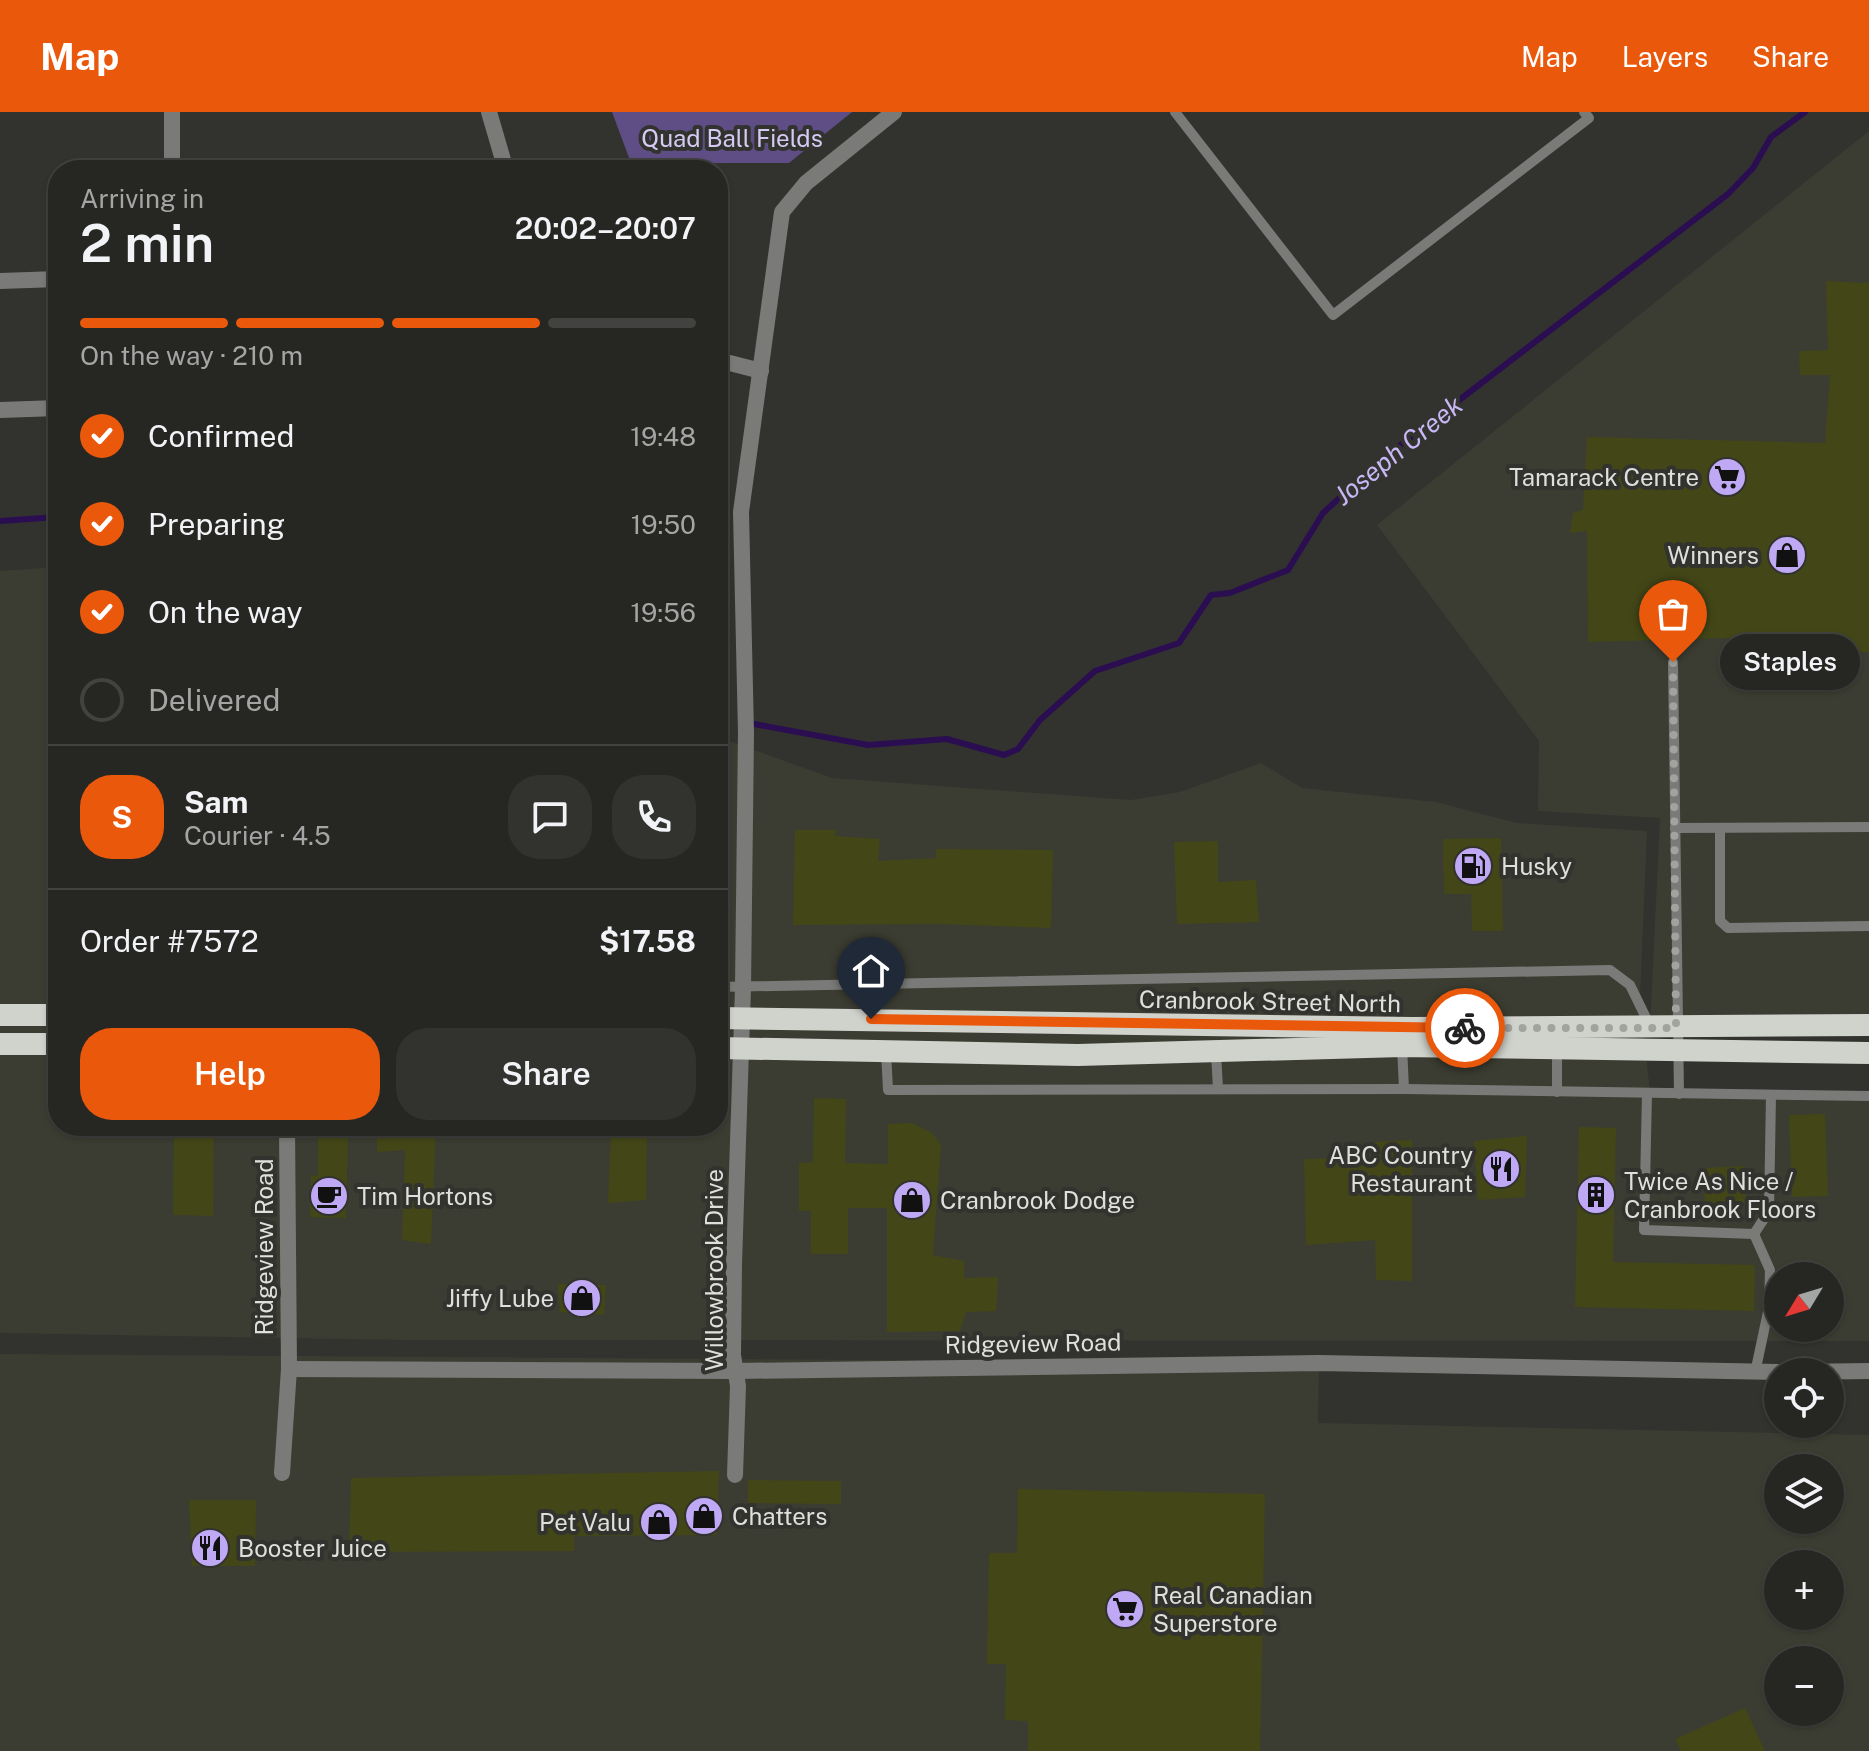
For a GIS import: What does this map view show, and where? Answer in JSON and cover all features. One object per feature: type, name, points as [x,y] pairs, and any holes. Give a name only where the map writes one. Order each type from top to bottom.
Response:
[{"type":"highway","points":[[0,1015],[48,1015]]},
{"type":"highway","name":"Cranbrook Street North","points":[[728,1018],[1202,1026],[1650,1028],[1677,1039],[1869,1053]]},
{"type":"highway","name":"Cranbrook Street North","points":[[729,1048],[1078,1055],[1402,1046],[1557,1049],[1869,1025]]},
{"type":"highway","points":[[0,1044],[48,1044]]},
{"type":"street","points":[[172,112],[172,160]]},
{"type":"street","points":[[489,112],[503,160]]},
{"type":"street","name":"Willowbrook Drive","points":[[735,1475],[736,1371],[729,1048],[742,1018],[743,988],[746,733],[741,512],[782,212],[806,183],[894,112]]},
{"type":"street","points":[[0,281],[48,279]]},
{"type":"street","points":[[728,363],[761,371]]},
{"type":"street","points":[[0,410],[48,408]]},
{"type":"street","name":"Ridgeview Road","points":[[282,1473],[289,1369],[287,1136]]},
{"type":"street","name":"Ridgeview Road","points":[[289,1369],[736,1371],[1319,1363],[1764,1373]]},
{"type":"street","points":[[1844,1371],[1869,1371]]},
{"type":"lane","points":[[1175,112],[1333,315],[1589,118],[1584,112]]},
{"type":"lane","points":[[1673,662],[1679,1094]]},
{"type":"lane","points":[[1675,828],[1869,827]]},
{"type":"lane","points":[[1720,828],[1720,921],[1728,928],[1869,926]]},
{"type":"lane","points":[[728,987],[1610,970],[1630,985],[1650,1028]]},
{"type":"lane","points":[[1402,1046],[1404,1089]]},
{"type":"lane","points":[[1557,1049],[1557,1092]]},
{"type":"lane","points":[[886,1051],[888,1090],[1404,1089],[1869,1096]]},
{"type":"lane","points":[[1216,1053],[1218,1089]]},
{"type":"lane","points":[[1647,1093],[1644,1230],[1754,1234]]},
{"type":"lane","points":[[1754,1234],[1769,1211],[1771,1095]]},
{"type":"lane","points":[[1754,1234],[1770,1270],[1769,1307],[1755,1373]]},
{"type":"shaded area","points":[[1869,131],[1869,1026],[1650,1028],[1660,818],[1538,811],[1539,741],[1377,525]]},
{"type":"shaded area","points":[[48,568],[48,1136],[728,1136],[728,741],[832,778],[1131,800],[1180,792],[1261,763],[1302,788],[1436,802],[1517,823],[1647,831],[1640,996],[1650,1092],[1869,1091],[1869,1341],[1844,1341],[1844,1262],[1764,1262],[1764,1341],[405,1340],[0,1333],[0,571]]},
{"type":"shaded area","points":[[0,1354],[1319,1363],[1318,1423],[1764,1433],[1764,1438],[1869,1435],[1869,1751],[0,1751]]},
{"type":"green space","name":"Quad Ball Fields","points":[[612,112],[852,112],[789,163],[630,160]]},
{"type":"building","name":"Tamarack Centre","points":[[1826,281],[1869,283],[1869,652],[1743,652],[1729,638],[1588,642],[1587,531],[1570,533],[1573,513],[1583,510],[1587,437],[1825,443],[1830,375],[1800,375],[1799,351],[1828,350]]},
{"type":"building","points":[[795,830],[836,830],[835,836],[880,839],[878,861],[936,858],[936,849],[1053,850],[1051,928],[936,924],[793,925]]},
{"type":"building","name":"Husky","points":[[1501,838],[1503,931],[1472,931],[1471,894],[1444,894],[1443,839]]},
{"type":"building","points":[[1218,841],[1218,882],[1256,880],[1259,922],[1177,924],[1174,842]]},
{"type":"building","name":"Cranbrook Dodge","points":[[814,1098],[846,1099],[845,1163],[888,1164],[888,1124],[912,1123],[932,1133],[941,1145],[933,1255],[964,1261],[964,1278],[998,1277],[996,1311],[966,1312],[960,1331],[887,1332],[887,1208],[848,1208],[848,1254],[811,1254],[811,1211],[799,1211],[799,1163],[813,1162]]},
{"type":"building","points":[[1825,1114],[1828,1196],[1792,1197],[1789,1115]]},
{"type":"building","name":"Twice As Nice / Cranbrook Floors","points":[[1579,1127],[1616,1128],[1613,1262],[1755,1265],[1754,1311],[1575,1307]]},
{"type":"building","points":[[174,1136],[214,1136],[213,1216],[173,1215]]},
{"type":"building","name":"Tim Hortons","points":[[318,1136],[348,1136],[346,1218],[310,1217],[311,1175],[318,1176]]},
{"type":"building","points":[[377,1136],[436,1136],[431,1244],[402,1240],[405,1150],[377,1152]]},
{"type":"building","points":[[611,1136],[647,1136],[646,1200],[608,1203]]},
{"type":"building","name":"ABC Country Restaurant","points":[[1527,1136],[1525,1197],[1478,1200],[1474,1141]]},
{"type":"building","points":[[1412,1140],[1412,1281],[1376,1280],[1375,1240],[1306,1245],[1304,1159],[1374,1157],[1374,1142]]},
{"type":"building","points":[[1744,1166],[1746,1203],[1705,1205],[1703,1168]]},
{"type":"building","name":"Jiffy Lube","points":[[558,1284],[606,1285],[604,1315],[560,1312]]},
{"type":"building","points":[[719,1471],[717,1535],[574,1536],[574,1551],[349,1552],[351,1478]]},
{"type":"building","points":[[748,1480],[841,1481],[841,1504],[748,1503]]},
{"type":"building","name":"Real Canadian Superstore","points":[[1018,1489],[1265,1494],[1260,1751],[1028,1751],[1028,1721],[1005,1720],[1006,1664],[987,1664],[989,1553],[1017,1553]]},
{"type":"building","points":[[189,1500],[256,1500],[255,1566],[192,1566]]},
{"type":"building","points":[[1745,1708],[1765,1751],[1681,1751],[1675,1739]]},
{"type":"waterway","name":"Joseph Creek","points":[[754,724],[868,745],[947,739],[1004,755],[1018,749],[1040,720],[1095,671],[1179,643],[1211,595],[1230,593],[1288,570],[1323,513],[1381,460],[1728,194],[1753,168],[1771,137],[1805,112]]},
{"type":"waterway","name":"Joseph Creek","points":[[0,521],[48,518]]},
{"type":"way so far","points":[[1465,1028],[1676,1028],[1673,662]]},
{"type":"place","name":"Tamarack Centre","points":[[1727,477]]},
{"type":"place","name":"Winners","points":[[1787,555]]},
{"type":"place","name":"Staples","points":[[1673,662]]},
{"type":"place","name":"Husky","points":[[1473,866]]},
{"type":"place","name":"ABC Country Restaurant","points":[[1501,1169]]},
{"type":"place","name":"Twice As Nice / Cranbrook Floors","points":[[1596,1195]]},
{"type":"place","name":"Tim Hortons","points":[[329,1196]]},
{"type":"place","name":"Cranbrook Dodge","points":[[912,1200]]},
{"type":"place","name":"Jiffy Lube","points":[[582,1298]]},
{"type":"place","name":"Chatters","points":[[704,1516]]},
{"type":"place","name":"Pet Valu","points":[[659,1522]]},
{"type":"place","name":"Booster Juice","points":[[210,1548]]},
{"type":"place","name":"Real Canadian Superstore","points":[[1125,1609]]},
{"type":"route","points":[[871,1019],[1096,1025],[1465,1028]]}]
